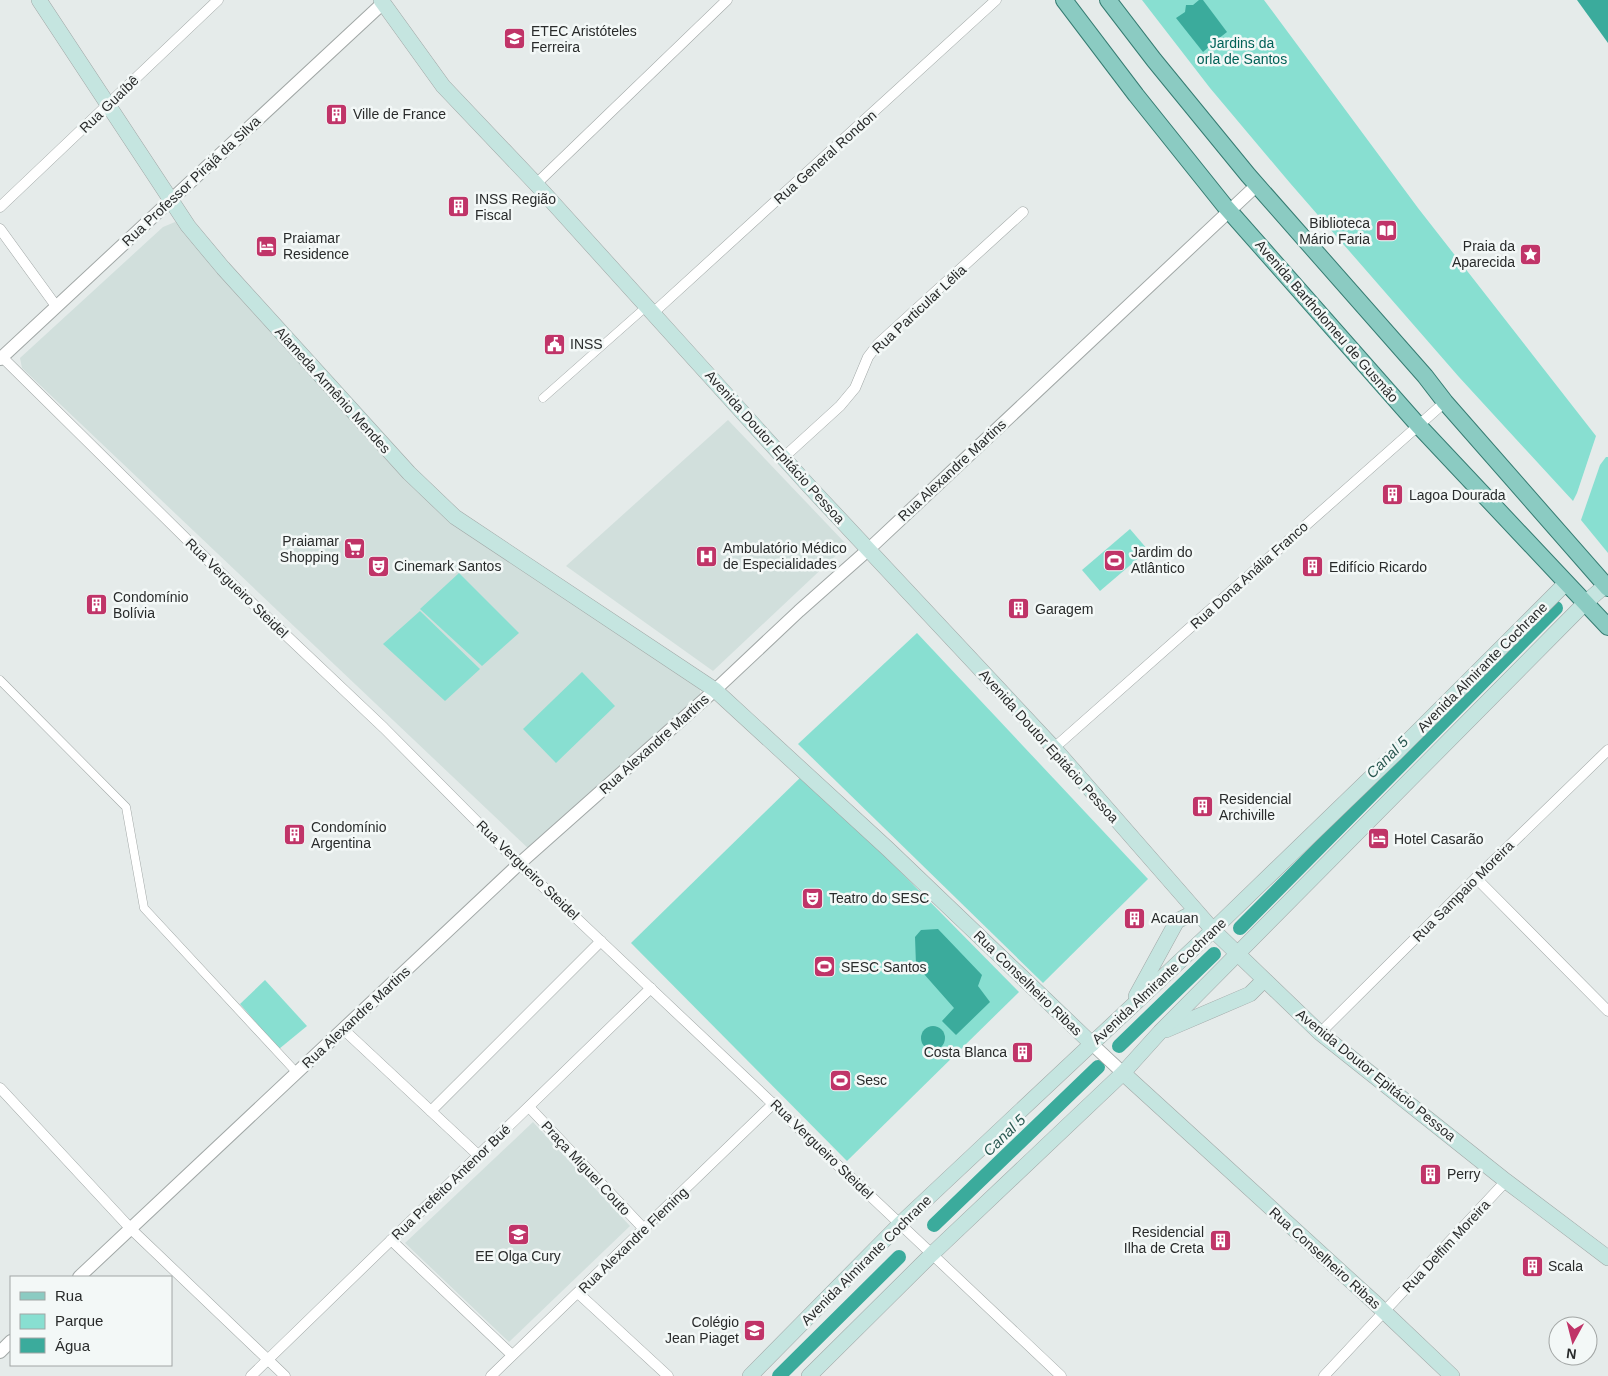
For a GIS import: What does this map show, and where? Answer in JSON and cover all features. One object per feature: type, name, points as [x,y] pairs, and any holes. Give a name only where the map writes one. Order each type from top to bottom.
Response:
[{"type":"main road","name":"Alameda Armênio Mendes","points":[[39,0],[188,226],[409,473],[455,517],[715,690]]},
{"type":"main road","name":"Avenida Bartholomeu de Gusmão","points":[[1064,0],[1136,95],[1230,210],[1418,425],[1608,627]]},
{"type":"main road","points":[[1108,0],[1154,60],[1257,185],[1607,586]]},
{"type":"main road","name":"Avenida Doutor Epitácio Pessoa","points":[[382,2],[443,86],[536,184],[808,485],[1054,748],[1216,934],[1320,1033],[1506,1181],[1608,1258]]},
{"type":"main road","name":"Avenida Almirante Cochrane","points":[[750,1376],[902,1226],[1094,1046],[1131,1006],[1216,934],[1566,583]]},
{"type":"main road","name":"Avenida Almirante Cochrane","points":[[809,1376],[929,1252],[1121,1071],[1235,951],[1585,603],[1607,586]]},
{"type":"main road","name":"Rua Conselheiro Ribas","points":[[715,690],[888,848],[1094,1046]]},
{"type":"main road","points":[[1131,1006],[1177,921],[1195,912]]},
{"type":"main road","points":[[1160,1032],[1250,994],[1264,980]]},
{"type":"main road","name":"Rua Conselheiro Ribas","points":[[1121,1071],[1452,1376]]},
{"type":"street","name":"Rua Guaíbê","points":[[0,207],[218,0]]},
{"type":"street","points":[[536,184],[727,0]]},
{"type":"street","name":"Rua General Rondon","points":[[650,310],[996,0]]},
{"type":"street","name":"Rua Professor Pirajá da Silva","points":[[1,358],[382,2]]},
{"type":"street","name":"Rua Alexandre Martins","points":[[80,1276],[520,864],[869,549],[1257,185]]},
{"type":"street","name":"Rua Particular Lélia","points":[[784,457],[840,406],[855,388],[868,357],[878,344],[1023,212]]},
{"type":"street","points":[[0,229],[56,306]]},
{"type":"street","points":[[543,398],[650,310]]},
{"type":"street","name":"Rua Vergueiro Steidel","points":[[1,358],[384,728],[520,864],[1061,1376]]},
{"type":"street","name":"Rua Dona Anália Franco","points":[[1054,748],[1445,402]]},
{"type":"street","points":[[0,680],[126,807],[144,908],[297,1073]]},
{"type":"street","name":"Rua Sampaio Moreira","points":[[1320,1033],[1608,750]]},
{"type":"street","points":[[1476,878],[1608,1011]]},
{"type":"street","points":[[431,1111],[601,941]]},
{"type":"street","name":"Rua Prefeito Antenor Bué","points":[[251,1376],[651,988]]},
{"type":"street","points":[[343,1030],[478,1154]]},
{"type":"street","name":"Rua Conselheiro Ribas","points":[[1094,1046],[1121,1071]]},
{"type":"street","points":[[0,1088],[130,1229],[284,1376]]},
{"type":"street","name":"Rua Alexandre Fleming","points":[[491,1376],[774,1103]]},
{"type":"street","name":"Praça Miguel Couto","points":[[529,1107],[644,1229]]},
{"type":"street","name":"Rua Delfim Moreira","points":[[1324,1376],[1385,1313],[1506,1181]]},
{"type":"street","points":[[391,1240],[512,1356]]},
{"type":"street","points":[[578,1293],[668,1376]]},
{"type":"street","points":[[0,1352],[10,1342]]},
{"type":"shaded area","name":"Praiamar Shopping","points":[[175,222],[279,341],[361,430],[457,526],[700,688],[700,694],[696,701],[531,851],[22,368],[20,358],[163,227]]},
{"type":"shaded area","name":"Ambulatório Médico de Especialidades","points":[[728,420],[847,545],[713,671],[566,566]]},
{"type":"shaded area","name":"EE Olga Cury","points":[[533,1122],[630,1226],[509,1342],[405,1243]]},
{"type":"green space","name":"Jardins da orla de Santos","points":[[1142,0],[1264,0],[1418,208],[1596,436],[1573,501],[1459,377],[1290,183],[1210,88]]},
{"type":"green space","points":[[1608,457],[1608,553],[1581,520],[1600,465]]},
{"type":"green space","name":"Jardim do Atlântico","points":[[1130,529],[1148,550],[1100,591],[1082,570]]},
{"type":"green space","points":[[459,573],[519,633],[482,666],[420,609]]},
{"type":"green space","points":[[420,611],[480,669],[445,701],[383,644]]},
{"type":"green space","points":[[917,633],[1148,879],[1043,983],[798,744]]},
{"type":"green space","points":[[582,672],[615,706],[556,763],[523,729]]},
{"type":"green space","name":"SESC Santos","points":[[804,774],[1019,992],[847,1161],[631,943]]},
{"type":"green space","points":[[265,980],[307,1026],[279,1049],[240,1004]]},
{"type":"water","points":[[1199,0],[1203,0],[1227,32],[1218,39],[1218,44],[1210,46],[1203,52],[1176,18],[1185,12],[1186,5],[1193,5]]},
{"type":"water","points":[[1577,0],[1608,0],[1608,43]]},
{"type":"water","points":[[938,929],[982,975],[978,986],[990,1002],[956,1035],[942,1021],[954,1008],[916,965],[915,937],[921,930]]},
{"type":"water","points":[[933,1026],[938,1027],[944,1033],[944,1043],[938,1049],[933,1050],[928,1049],[922,1043],[921,1038],[922,1033],[928,1027]]},
{"type":"waterway","name":"Canal 5","points":[[1240,928],[1556,608]]},
{"type":"waterway","name":"Canal 5","points":[[1119,1046],[1214,954]]},
{"type":"waterway","name":"Canal 5","points":[[934,1225],[1098,1067]]},
{"type":"waterway","name":"Canal 5","points":[[779,1376],[899,1257]]},
{"type":"place","name":"ETEC Aristóteles Ferreira","points":[[515,39]]},
{"type":"place","name":"Ville de France","points":[[337,114]]},
{"type":"place","name":"INSS Região Fiscal","points":[[459,207]]},
{"type":"place","name":"Biblioteca Mário Faria","points":[[1386,231]]},
{"type":"place","name":"Praiamar Residence","points":[[267,246]]},
{"type":"place","name":"Praia da Aparecida","points":[[1531,254]]},
{"type":"place","name":"INSS","points":[[554,344]]},
{"type":"place","name":"Lagoa Dourada","points":[[1393,495]]},
{"type":"place","name":"Praiamar Shopping","points":[[355,549]]},
{"type":"place","name":"Ambulatório Médico de Especialidades","points":[[707,556]]},
{"type":"place","name":"Jardim do Atlântico","points":[[1115,560]]},
{"type":"place","name":"Cinemark Santos","points":[[378,566]]},
{"type":"place","name":"Edifício Ricardo","points":[[1313,567]]},
{"type":"place","name":"Condomínio Bolívia","points":[[97,605]]},
{"type":"place","name":"Garagem","points":[[1019,609]]},
{"type":"place","name":"Residencial Archiville","points":[[1203,807]]},
{"type":"place","name":"Condomínio Argentina","points":[[295,835]]},
{"type":"place","name":"Hotel Casarão","points":[[1378,839]]},
{"type":"place","name":"Teatro do SESC","points":[[813,898]]},
{"type":"place","name":"Acauan","points":[[1135,918]]},
{"type":"place","name":"SESC Santos","points":[[825,967]]},
{"type":"place","name":"Costa Blanca","points":[[1023,1052]]},
{"type":"place","name":"Sesc","points":[[840,1080]]},
{"type":"place","name":"Perry","points":[[1431,1174]]},
{"type":"place","name":"EE Olga Cury","points":[[518,1234]]},
{"type":"place","name":"Residencial Ilha de Creta","points":[[1220,1240]]},
{"type":"place","name":"Scala","points":[[1532,1266]]},
{"type":"place","name":"Colégio Jean Piaget","points":[[755,1330]]}]
